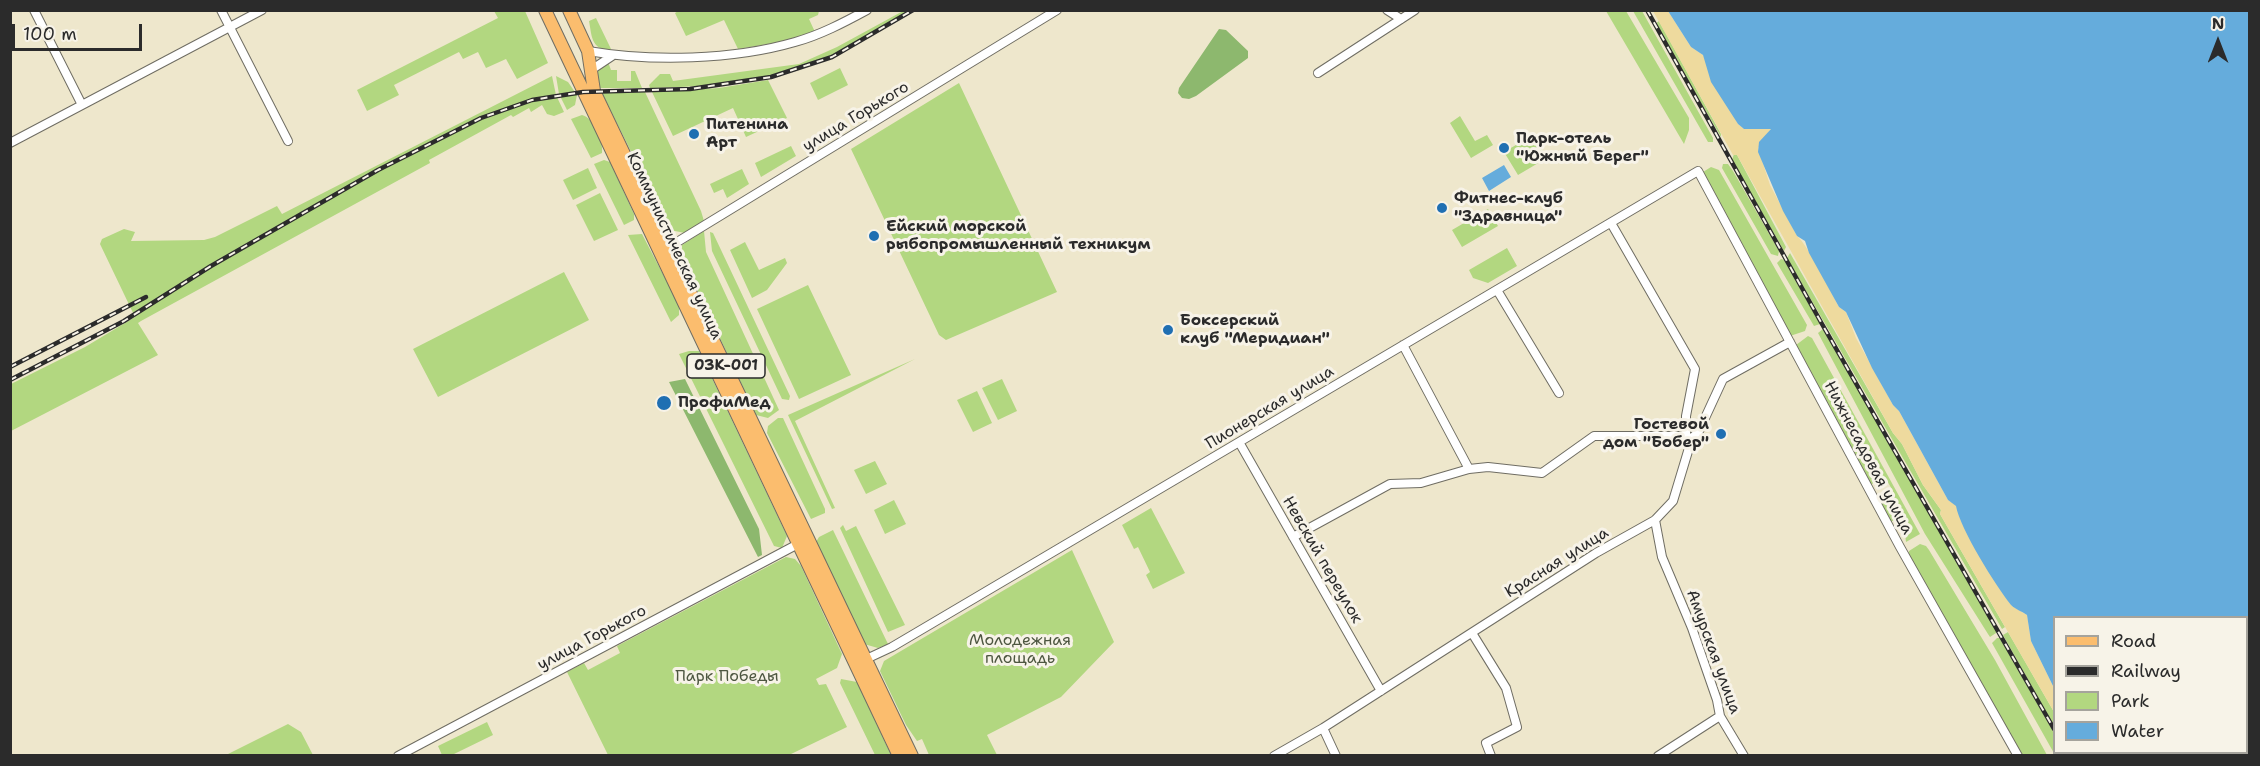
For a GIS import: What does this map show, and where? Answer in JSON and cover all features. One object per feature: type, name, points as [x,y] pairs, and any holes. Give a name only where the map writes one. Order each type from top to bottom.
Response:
[{"type":"main road","name":"Коммунистическая улица","points":[[545,10],[798,544],[912,756]]},
{"type":"main road","name":"Коммунистическая улица","points":[[569,10],[588,51],[594,91],[669,247],[861,662],[898,756]]},
{"type":"main road","points":[[562,48],[588,51]]},
{"type":"street","points":[[34,10],[82,105]]},
{"type":"street","points":[[220,10],[288,141]]},
{"type":"street","points":[[10,142],[262,10]]},
{"type":"street","points":[[588,51],[614,56],[703,56],[765,49],[819,34],[867,10]]},
{"type":"street","name":"улица Горького","points":[[669,247],[1057,10]]},
{"type":"street","points":[[1387,10],[1401,19]]},
{"type":"street","points":[[1318,73],[1415,10]]},
{"type":"street","points":[[591,70],[603,60],[614,56]]},
{"type":"street","name":"Пионерская улица","points":[[861,662],[892,646],[1698,171]]},
{"type":"street","name":"Нижнесадовая улица","points":[[1698,171],[1900,547],[2018,756]]},
{"type":"street","points":[[1293,537],[1390,484],[1421,483],[1469,469],[1488,467],[1542,473],[1594,436],[1689,437],[1686,416],[1695,369],[1611,223]]},
{"type":"street","points":[[1497,290],[1559,393]]},
{"type":"street","name":"Красная улица","points":[[1274,756],[1323,728],[1596,553],[1655,520],[1673,501],[1689,437],[1699,431],[1723,379],[1790,342]]},
{"type":"street","points":[[1403,345],[1469,469]]},
{"type":"street","name":"Невский переулок","points":[[1239,442],[1381,691]]},
{"type":"street","name":"Амурская улица","points":[[1655,520],[1662,557],[1692,628],[1718,700],[1720,716],[1744,756]]},
{"type":"street","name":"улица Горького","points":[[398,756],[798,544]]},
{"type":"street","points":[[1472,633],[1506,688],[1517,727],[1486,743],[1491,756]]},
{"type":"street","points":[[1658,756],[1720,716]]},
{"type":"street","points":[[1323,728],[1336,756]]},
{"type":"green space","points":[[680,10],[819,11],[818,15],[809,19],[815,32],[780,42],[738,49],[724,20],[686,36],[675,13]]},
{"type":"green space","points":[[494,11],[525,11],[548,63],[517,79],[506,59],[486,68],[478,52],[463,59],[459,52],[394,85],[399,95],[367,111],[357,90],[498,18]]},
{"type":"green space","points":[[903,11],[909,11],[844,49],[790,71],[720,84],[650,88],[649,85],[660,74],[670,74],[673,81],[799,64],[837,47]]},
{"type":"green space","points":[[1606,11],[1626,11],[1689,118],[1689,130],[1684,144]]},
{"type":"green space","points":[[1633,11],[1642,11],[1713,138],[1713,142],[1708,142]]},
{"type":"green space","points":[[596,18],[611,49],[608,51],[598,47],[593,40],[589,21]]},
{"type":"green space","points":[[1659,21],[1721,134],[1721,137],[1655,24]]},
{"type":"green space","points":[[1219,29],[1226,30],[1248,51],[1248,58],[1196,96],[1189,99],[1182,98],[1178,93],[1179,88]]},
{"type":"green space","points":[[608,62],[611,70],[617,70],[617,81],[631,81],[631,71],[635,71],[642,88],[600,88],[597,71]]},
{"type":"green space","points":[[840,68],[848,85],[818,100],[810,83]]},
{"type":"green space","points":[[552,76],[556,95],[564,112],[554,116],[547,114],[542,105],[531,112],[529,108],[513,117],[511,115],[429,160],[430,163],[141,321],[138,323],[158,355],[11,431],[11,384],[85,347],[135,317],[100,244],[102,239],[124,229],[135,232],[131,241],[204,240],[215,237],[277,206],[282,214]]},
{"type":"green space","points":[[556,76],[568,82],[577,95],[575,105],[567,110],[559,94]]},
{"type":"green space","points":[[768,80],[787,118],[746,137],[733,108],[673,136],[652,92],[719,88]]},
{"type":"green space","points":[[959,83],[1057,292],[946,340],[939,335],[851,149]]},
{"type":"green space","points":[[645,92],[704,221],[685,233],[670,230],[602,93]]},
{"type":"green space","points":[[582,115],[594,125],[601,143],[602,153],[591,158],[571,119]]},
{"type":"green space","points":[[1460,116],[1475,141],[1487,135],[1493,145],[1471,158],[1450,123]]},
{"type":"green space","points":[[1533,135],[1544,153],[1540,162],[1518,175],[1504,152]]},
{"type":"green space","points":[[791,146],[796,156],[761,177],[755,163]]},
{"type":"green space","points":[[1734,154],[1737,155],[1786,247],[1784,251],[1732,160]]},
{"type":"green space","points":[[604,160],[610,162],[634,214],[634,220],[624,225],[594,164]]},
{"type":"green space","points":[[1723,164],[1728,164],[1733,171],[1779,251],[1778,256],[1771,254],[1722,168]]},
{"type":"green space","points":[[1711,167],[1719,170],[1807,325],[1805,331],[1790,336],[1703,172]]},
{"type":"green space","points":[[588,168],[597,188],[573,200],[563,180]]},
{"type":"green space","points":[[742,169],[749,184],[727,198],[723,189],[714,193],[710,184]]},
{"type":"green space","points":[[600,193],[618,230],[594,241],[576,205]]},
{"type":"green space","points":[[1488,209],[1498,226],[1462,247],[1452,230]]},
{"type":"green space","points":[[704,231],[706,252],[779,410],[768,418],[756,415],[681,255],[682,245]]},
{"type":"green space","points":[[710,232],[713,233],[790,396],[789,400],[782,399],[712,251]]},
{"type":"green space","points":[[642,234],[679,305],[679,315],[671,322],[628,235]]},
{"type":"green space","points":[[745,242],[759,270],[785,258],[787,263],[767,290],[752,298],[730,250]]},
{"type":"green space","points":[[1507,248],[1517,266],[1488,283],[1473,278],[1469,270]]},
{"type":"green space","points":[[1790,253],[1893,433],[1902,444],[1923,485],[1941,510],[1940,514],[2005,627],[2002,629],[1787,258]]},
{"type":"green space","points":[[1781,259],[1784,260],[1820,324],[1814,326],[1777,263]]},
{"type":"green space","points":[[564,272],[589,320],[438,397],[413,349]]},
{"type":"green space","points":[[808,285],[851,375],[799,399],[757,309]]},
{"type":"green space","points":[[1823,329],[1997,630],[1990,637],[1925,534],[1818,333]]},
{"type":"green space","points":[[1808,336],[1812,338],[1920,534],[1906,542],[1904,525],[1897,519],[1890,522],[1879,501],[1894,493],[1885,477],[1870,485],[1796,345]]},
{"type":"green space","points":[[699,351],[787,536],[782,548],[774,546],[679,354]]},
{"type":"green space","points":[[915,359],[795,421],[835,508],[832,509],[788,415]]},
{"type":"green space","points":[[685,379],[759,529],[762,555],[758,557],[669,382]]},
{"type":"green space","points":[[1002,379],[1017,411],[998,420],[982,388]]},
{"type":"green space","points":[[977,391],[992,423],[973,432],[957,400]]},
{"type":"green space","points":[[778,418],[783,418],[825,509],[825,513],[811,519],[767,433],[768,426]]},
{"type":"green space","points":[[875,461],[887,484],[866,494],[854,470]]},
{"type":"green space","points":[[894,500],[906,524],[885,534],[874,510]]},
{"type":"green space","points":[[1151,508],[1185,573],[1153,589],[1146,575],[1150,572],[1138,547],[1134,549],[1122,525]]},
{"type":"green space","points":[[843,525],[846,531],[856,526],[905,625],[888,632],[840,528]]},
{"type":"green space","points":[[833,530],[888,644],[878,648],[864,644],[816,542],[819,537]]},
{"type":"green space","points":[[1920,544],[1929,550],[1995,660],[2047,755],[2022,755],[1908,556],[1909,551]]},
{"type":"green space","name":"Молодежная площадь","points":[[1072,550],[1114,642],[1061,697],[987,735],[997,755],[929,755],[922,739],[917,741],[906,725],[880,671],[884,661]]},
{"type":"green space","name":"Парк Победы","points":[[786,557],[795,559],[801,566],[842,654],[837,668],[816,679],[819,685],[826,684],[847,727],[789,755],[608,755],[567,672],[584,663],[588,670],[620,653],[617,646]]},
{"type":"green space","points":[[2008,632],[2053,710],[2053,724],[2003,635]]},
{"type":"green space","points":[[2000,638],[2053,731],[2053,751],[1992,643]]},
{"type":"green space","points":[[841,679],[857,682],[891,755],[875,755],[840,683]]},
{"type":"green space","points":[[487,722],[493,735],[452,755],[442,755],[438,746]]},
{"type":"green space","points":[[288,724],[301,732],[313,755],[226,755]]},
{"type":"sand","points":[[1653,11],[1668,11],[1691,47],[1703,55],[1738,124],[1744,129],[1771,129],[1758,148],[1770,185],[1839,307],[1846,312],[1856,338],[1948,500],[1957,506],[1961,521],[1999,587],[2012,606],[2027,615],[2031,641],[2053,686],[2053,710],[1940,514],[1941,510],[1923,485],[1902,444],[1893,433],[1737,155],[1733,155]]},
{"type":"water","points":[[1668,11],[2249,11],[2249,755],[2094,754],[2248,754],[2248,616],[2053,616],[2053,686],[2031,641],[2027,615],[2011,605],[1988,571],[1964,528],[1956,506],[1948,500],[1899,411],[1893,405],[1872,368],[1846,312],[1839,307],[1809,253],[1805,241],[1797,236],[1783,211],[1758,152],[1759,142],[1771,129],[1744,129],[1738,124],[1711,82],[1703,55],[1691,47]]},
{"type":"water","points":[[1504,165],[1511,177],[1489,191],[1482,178]]},
{"type":"railway","points":[[10,380],[124,321],[211,266],[378,170],[481,118],[532,100],[583,92],[690,89],[771,77],[832,57],[913,10]]},
{"type":"railway","points":[[1647,10],[1822,324],[2053,727]]},
{"type":"railway","points":[[10,367],[146,297]]},
{"type":"place","name":"Питенина Арт","points":[[694,134]]},
{"type":"place","name":"Парк-отель \"Южный Берег\"","points":[[1504,148]]},
{"type":"place","name":"Фитнес-клуб \"Здравница\"","points":[[1442,208]]},
{"type":"place","name":"Ейский морской рыбопромышленный техникум","points":[[874,236]]},
{"type":"place","name":"Боксерский клуб \"Меридиан\"","points":[[1168,330]]},
{"type":"place","name":"ПрофиМед","points":[[664,403]]},
{"type":"place","name":"Гостевой дом \"Бобер\"","points":[[1721,434]]}]
